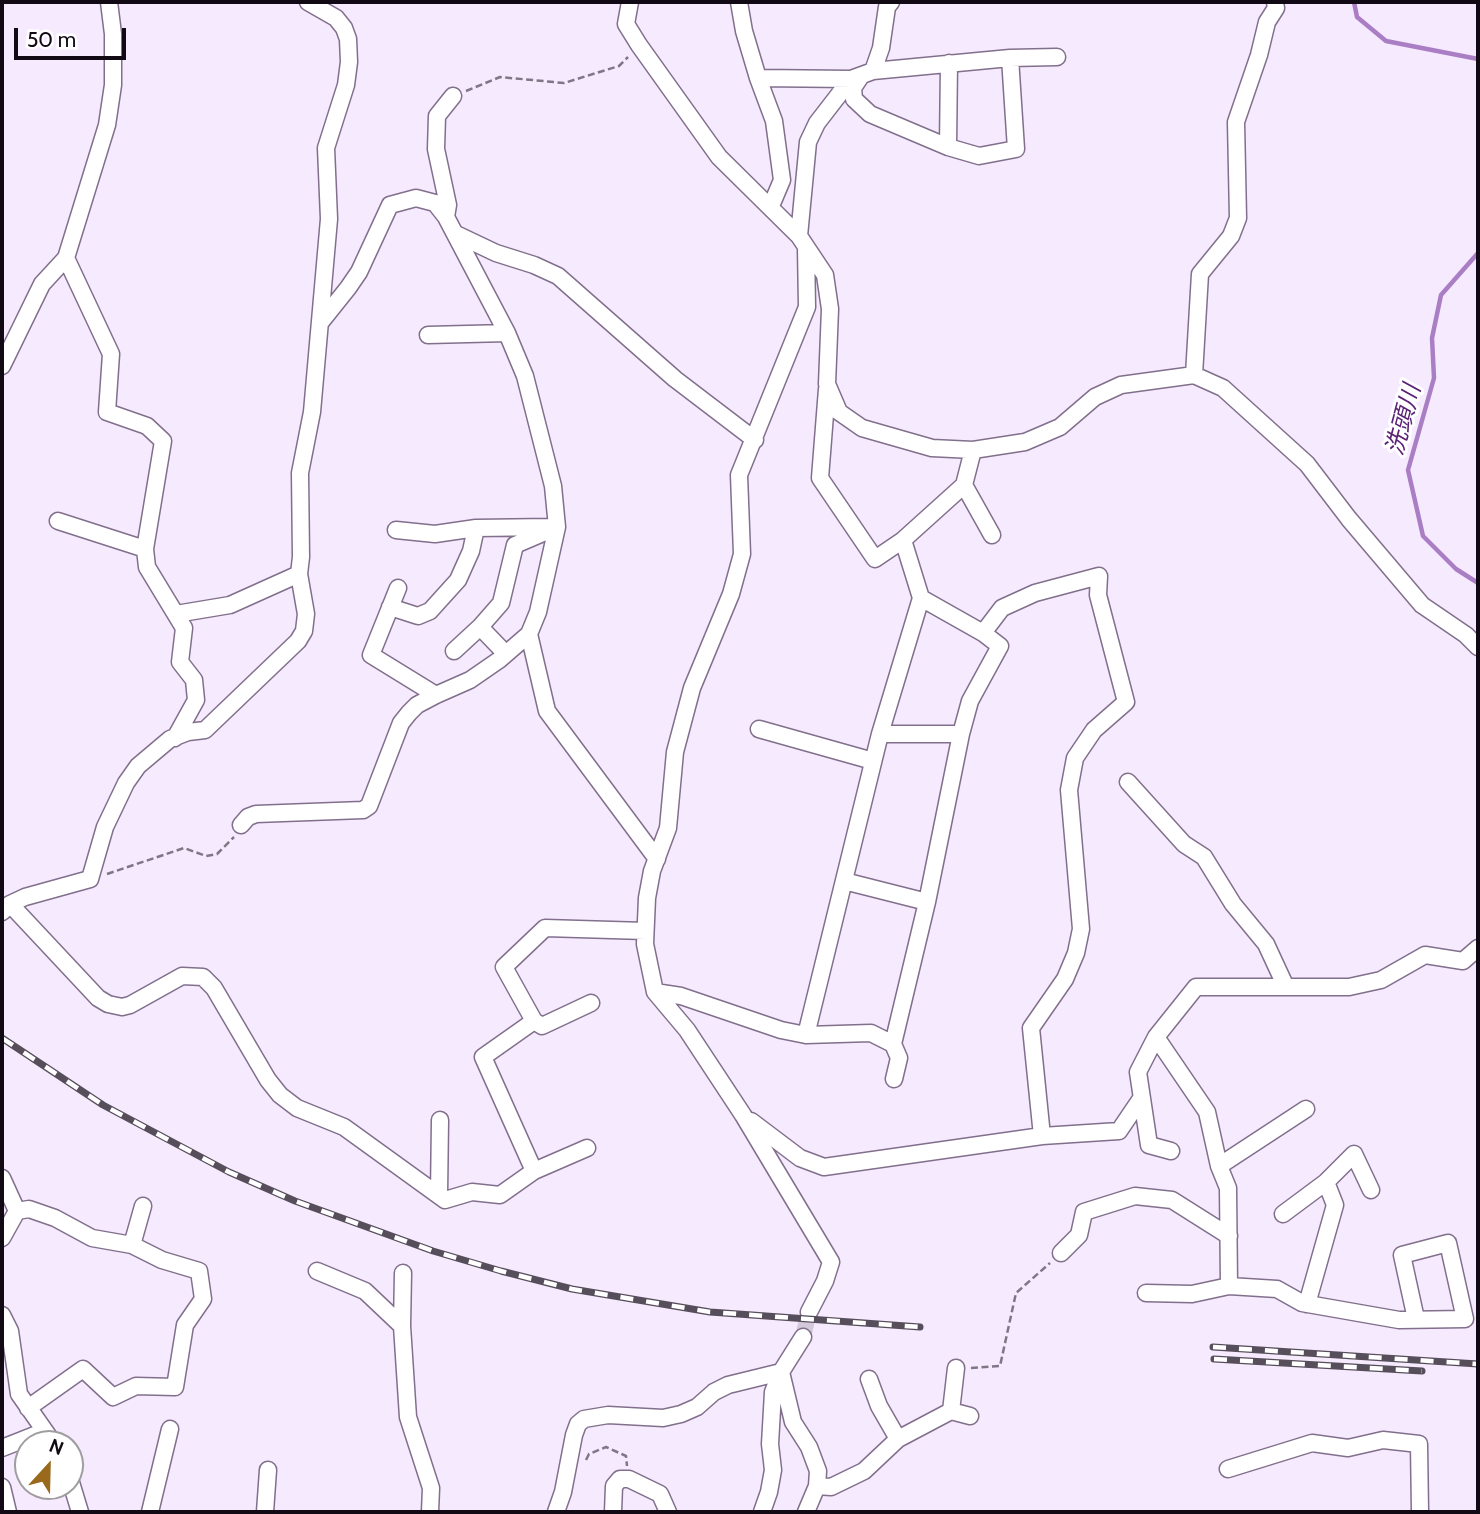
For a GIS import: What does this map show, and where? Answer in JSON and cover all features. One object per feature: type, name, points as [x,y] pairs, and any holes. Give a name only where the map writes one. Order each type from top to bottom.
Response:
[{"type":"street","points":[[2,366],[42,284],[66,258],[107,125],[113,85],[113,34],[109,2]]},
{"type":"street","points":[[308,2],[336,18],[344,28],[348,50],[346,85],[326,148],[329,219],[312,412],[300,473],[299,574],[306,614],[304,631],[298,641],[205,730],[175,737],[138,766],[126,783],[105,827],[90,880],[25,897],[6,908],[98,998],[108,1004],[122,1007],[130,1005],[182,976],[203,977],[214,988],[268,1080],[280,1095],[298,1108],[344,1127],[445,1200],[471,1192],[500,1195],[534,1171],[587,1147]]},
{"type":"street","points":[[630,2],[626,24],[639,46],[719,157],[771,206],[803,242],[825,275],[830,309],[820,478],[875,559],[903,540],[964,485],[973,450]]},
{"type":"street","points":[[739,2],[744,31],[774,121],[782,180],[771,206]]},
{"type":"street","points":[[891,2],[887,8],[881,48],[853,88],[854,99],[870,114],[948,147],[979,156],[1016,149],[1010,58]]},
{"type":"street","points":[[1194,376],[1200,274],[1231,236],[1238,218],[1236,122],[1259,55],[1267,22],[1276,8],[1275,2]]},
{"type":"street","points":[[758,78],[862,75],[949,63],[1057,57]]},
{"type":"street","points":[[948,147],[949,63]]},
{"type":"street","points":[[808,1312],[825,1281],[831,1262],[743,1115],[687,1030],[655,992],[645,944],[645,931],[647,898],[668,828],[675,752],[692,688],[731,594],[742,554],[738,475],[755,440],[807,307],[803,242],[808,142],[817,123],[862,75]]},
{"type":"street","points":[[446,217],[448,205],[436,149],[437,116],[453,96]]},
{"type":"street","points":[[241,825],[248,817],[256,814],[363,810],[369,806],[401,723],[417,705],[470,681],[529,634],[538,612],[557,527],[553,486],[525,376],[507,333],[456,234],[435,203],[416,198],[390,205],[359,272],[320,323]]},
{"type":"street","points":[[456,234],[496,253],[558,276],[675,379],[755,440]]},
{"type":"street","points":[[66,258],[111,354],[107,412],[147,426],[163,441],[145,549],[147,566],[184,628],[180,662],[194,680],[196,700],[175,737]]},
{"type":"street","points":[[428,335],[507,333]]},
{"type":"street","points":[[827,384],[839,412],[862,428],[932,448],[973,450],[1025,442],[1060,427],[1095,397],[1121,385],[1194,376],[1223,388],[1307,464],[1349,519],[1422,604],[1466,635],[1478,647]]},
{"type":"street","points":[[964,485],[992,535]]},
{"type":"street","points":[[58,521],[145,549]]},
{"type":"street","points":[[396,530],[435,534],[476,528],[557,527]]},
{"type":"street","points":[[454,650],[480,627],[501,603],[515,545],[557,527]]},
{"type":"street","points":[[390,607],[418,617],[430,611],[458,580],[471,551],[476,528]]},
{"type":"street","points":[[806,1035],[880,734],[920,598],[903,540]]},
{"type":"street","points":[[176,614],[230,605],[299,574]]},
{"type":"street","points":[[983,633],[1002,608],[1035,593],[1099,576],[1098,595],[1126,702],[1094,730],[1075,758],[1069,790],[1081,929],[1076,953],[1065,979],[1031,1028],[1042,1136]]},
{"type":"street","points":[[398,588],[371,655],[436,695]]},
{"type":"street","points":[[894,1079],[899,1058],[893,1044],[927,902],[961,734],[970,701],[1000,646],[983,633],[920,598]]},
{"type":"street","points":[[480,627],[506,654]]},
{"type":"street","points":[[529,634],[547,711],[657,859]]},
{"type":"street","points":[[759,729],[873,761]]},
{"type":"street","points":[[880,734],[961,734]]},
{"type":"street","points":[[1128,782],[1184,844],[1204,857],[1233,904],[1266,944],[1285,985]]},
{"type":"street","points":[[844,881],[927,902]]},
{"type":"street","points":[[591,1003],[542,1026],[534,1021],[504,967],[545,928],[645,931]]},
{"type":"street","points":[[1171,1151],[1149,1145],[1140,1100],[1138,1072],[1156,1037],[1196,987],[1349,987],[1381,981],[1425,954],[1463,961],[1478,948]]},
{"type":"street","points":[[655,992],[681,996],[781,1030],[806,1035],[871,1033],[893,1044]]},
{"type":"street","points":[[534,1021],[483,1057],[534,1171]]},
{"type":"street","points":[[1156,1037],[1207,1112],[1219,1166],[1228,1188],[1229,1286]]},
{"type":"street","points":[[743,1115],[800,1158],[824,1167],[1042,1136],[1119,1131],[1140,1100]]},
{"type":"street","points":[[1219,1166],[1306,1109]]},
{"type":"street","points":[[439,1195],[440,1120]]},
{"type":"street","points":[[1283,1214],[1326,1182],[1354,1154],[1371,1190]]},
{"type":"street","points":[[2,1178],[17,1211]]},
{"type":"street","points":[[1307,1304],[1335,1205],[1326,1182]]},
{"type":"street","points":[[1061,1253],[1079,1235],[1084,1212],[1135,1196],[1172,1200],[1228,1236]]},
{"type":"street","points":[[132,1245],[144,1206]]},
{"type":"street","points":[[17,1211],[29,1209],[55,1218],[92,1238],[132,1245],[162,1259],[199,1271],[203,1299],[185,1325],[175,1387],[136,1386],[113,1397],[83,1369],[28,1408]]},
{"type":"street","points":[[2,1238],[17,1211]]},
{"type":"street","points":[[1146,1293],[1192,1294],[1229,1286],[1277,1289],[1302,1303],[1399,1320],[1416,1320],[1465,1319],[1448,1243],[1402,1255],[1416,1320]]},
{"type":"street","points":[[317,1271],[365,1291],[402,1326]]},
{"type":"street","points":[[403,1273],[402,1326],[408,1418],[431,1488],[430,1512]]},
{"type":"street","points":[[2,1315],[10,1332],[9,1376],[45,1430]]},
{"type":"street","points":[[762,1512],[769,1492],[772,1469],[769,1444],[773,1392],[781,1371],[803,1337]]},
{"type":"street","points":[[951,1411],[956,1368]]},
{"type":"street","points":[[556,1512],[574,1435],[578,1424],[584,1419],[608,1415],[663,1418],[681,1414],[697,1407],[714,1392],[728,1385],[781,1371]]},
{"type":"street","points":[[781,1371],[793,1422],[814,1458],[818,1471],[817,1486],[806,1512]]},
{"type":"street","points":[[869,1380],[879,1406],[898,1440]]},
{"type":"street","points":[[817,1486],[831,1487],[864,1471],[898,1440],[951,1411],[970,1416]]},
{"type":"street","points":[[150,1512],[170,1430]]},
{"type":"street","points":[[1228,1469],[1312,1443],[1348,1448],[1383,1440],[1419,1444],[1420,1512]]},
{"type":"street","points":[[265,1512],[268,1470]]},
{"type":"street","points":[[613,1512],[614,1486],[620,1479],[629,1479],[660,1494],[668,1512]]},
{"type":"street","points":[[2,1487],[8,1512]]},
{"type":"path","points":[[453,96],[500,77],[565,83],[619,66],[639,46]]},
{"type":"path","points":[[90,880],[184,848],[206,856],[218,854],[231,842],[241,825]]},
{"type":"path","points":[[956,1368],[1000,1366],[1016,1293],[1061,1253]]},
{"type":"path","points":[[566,1475],[576,1475],[589,1454],[606,1447],[626,1456],[629,1479]]},
{"type":"waterway","name":"洗頭川","points":[[1354,2],[1357,17],[1386,41],[1478,59]]},
{"type":"waterway","name":"洗頭川","points":[[1478,253],[1441,295],[1432,338],[1434,378],[1408,470],[1423,536],[1456,569],[1478,583]]},
{"type":"tunnel","points":[[803,1337],[809,1312]]},
{"type":"railway","points":[[2,1038],[103,1105],[229,1172],[295,1201],[433,1251],[572,1289],[710,1312],[920,1327]]},
{"type":"railway","points":[[1213,1347],[1478,1364]]},
{"type":"railway","points":[[1214,1359],[1422,1371]]}]
